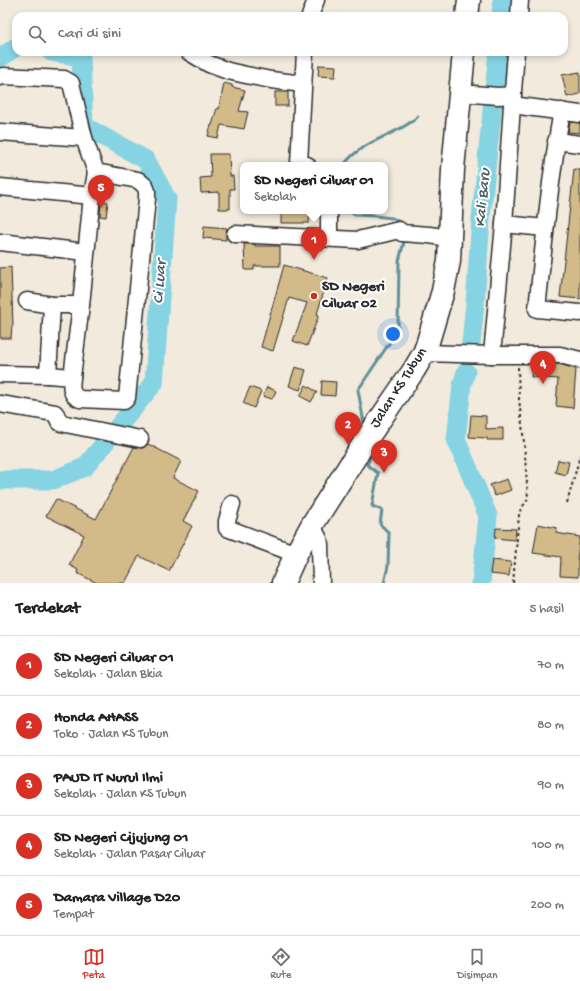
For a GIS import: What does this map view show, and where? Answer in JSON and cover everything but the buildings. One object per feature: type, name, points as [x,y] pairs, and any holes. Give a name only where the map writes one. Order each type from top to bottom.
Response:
[{"type":"highway","points":[[468,12],[469,0]]},
{"type":"highway","name":"Jalan KS Tubun","points":[[283,583],[296,554],[312,525],[424,353],[443,292],[448,261],[453,169],[466,93],[464,56]]},
{"type":"street","points":[[312,12],[316,0]]},
{"type":"street","points":[[519,12],[520,0]]},
{"type":"street","points":[[196,56],[209,64],[228,71],[271,80],[303,84]]},
{"type":"street","points":[[299,162],[305,56]]},
{"type":"street","points":[[485,354],[504,224],[508,99],[515,56]]},
{"type":"street","points":[[0,77],[64,79],[71,83],[84,138],[96,172],[92,196],[71,391],[80,399],[124,401],[127,398],[147,206],[147,191],[145,186],[138,180],[96,172]]},
{"type":"street","points":[[466,93],[508,99],[580,114]]},
{"type":"street","points":[[562,111],[556,141],[545,228],[537,309],[580,313]]},
{"type":"street","points":[[0,132],[84,138]]},
{"type":"street","points":[[556,141],[580,144]]},
{"type":"street","points":[[0,186],[92,196]]},
{"type":"street","points":[[329,214],[329,238]]},
{"type":"street","points":[[504,224],[545,228]]},
{"type":"street","points":[[234,234],[358,240],[399,230],[402,233],[450,238]]},
{"type":"street","points":[[0,242],[86,252]]},
{"type":"street","points":[[27,301],[81,305]]},
{"type":"street","points":[[48,376],[52,304]]},
{"type":"street","points":[[424,353],[560,354],[580,360]]},
{"type":"street","points":[[0,374],[72,377]]},
{"type":"street","points":[[0,404],[55,413],[59,422],[61,423],[140,439]]},
{"type":"street","points":[[232,504],[227,528],[296,554]]},
{"type":"street","points":[[312,525],[320,544],[321,583]]},
{"type":"path","points":[[513,583],[520,510],[528,498],[519,399],[518,354]]},
{"type":"path","points":[[567,503],[580,456]]},
{"type":"waterway","name":"Kali Baru","points":[[501,12],[502,0]]},
{"type":"waterway","name":"Ci Luar","points":[[0,58],[12,50]]},
{"type":"waterway","name":"Ci Luar","points":[[0,480],[53,480],[85,467],[154,383],[167,199],[146,160],[84,126],[81,57],[75,56]]},
{"type":"waterway","name":"Kali Baru","points":[[471,343],[481,218],[498,56]]},
{"type":"waterway","points":[[347,162],[365,146],[400,129],[418,116]]},
{"type":"waterway","points":[[354,214],[392,218],[407,226],[407,228]]},
{"type":"waterway","points":[[367,426],[364,423],[358,390],[398,330],[399,261],[405,238]]},
{"type":"waterway","name":"Kali Baru","points":[[466,372],[462,385],[456,439],[488,516],[481,583]]},
{"type":"waterway","points":[[378,440],[367,465],[378,473],[372,506],[382,510],[380,524],[389,533],[388,566],[384,583]]},
{"type":"place","name":"Damara Village D20","points":[[101,208]]},
{"type":"place","name":"SD Negeri Ciluar 01","points":[[314,260]]},
{"type":"place","name":"SD Negeri Ciluar 02","points":[[314,296]]},
{"type":"place","name":"SD Negeri Cijujung 01","points":[[543,384]]},
{"type":"place","name":"Honda AHASS","points":[[348,445]]},
{"type":"place","name":"PAUD IT Nurul Ilmi","points":[[384,473]]}]
